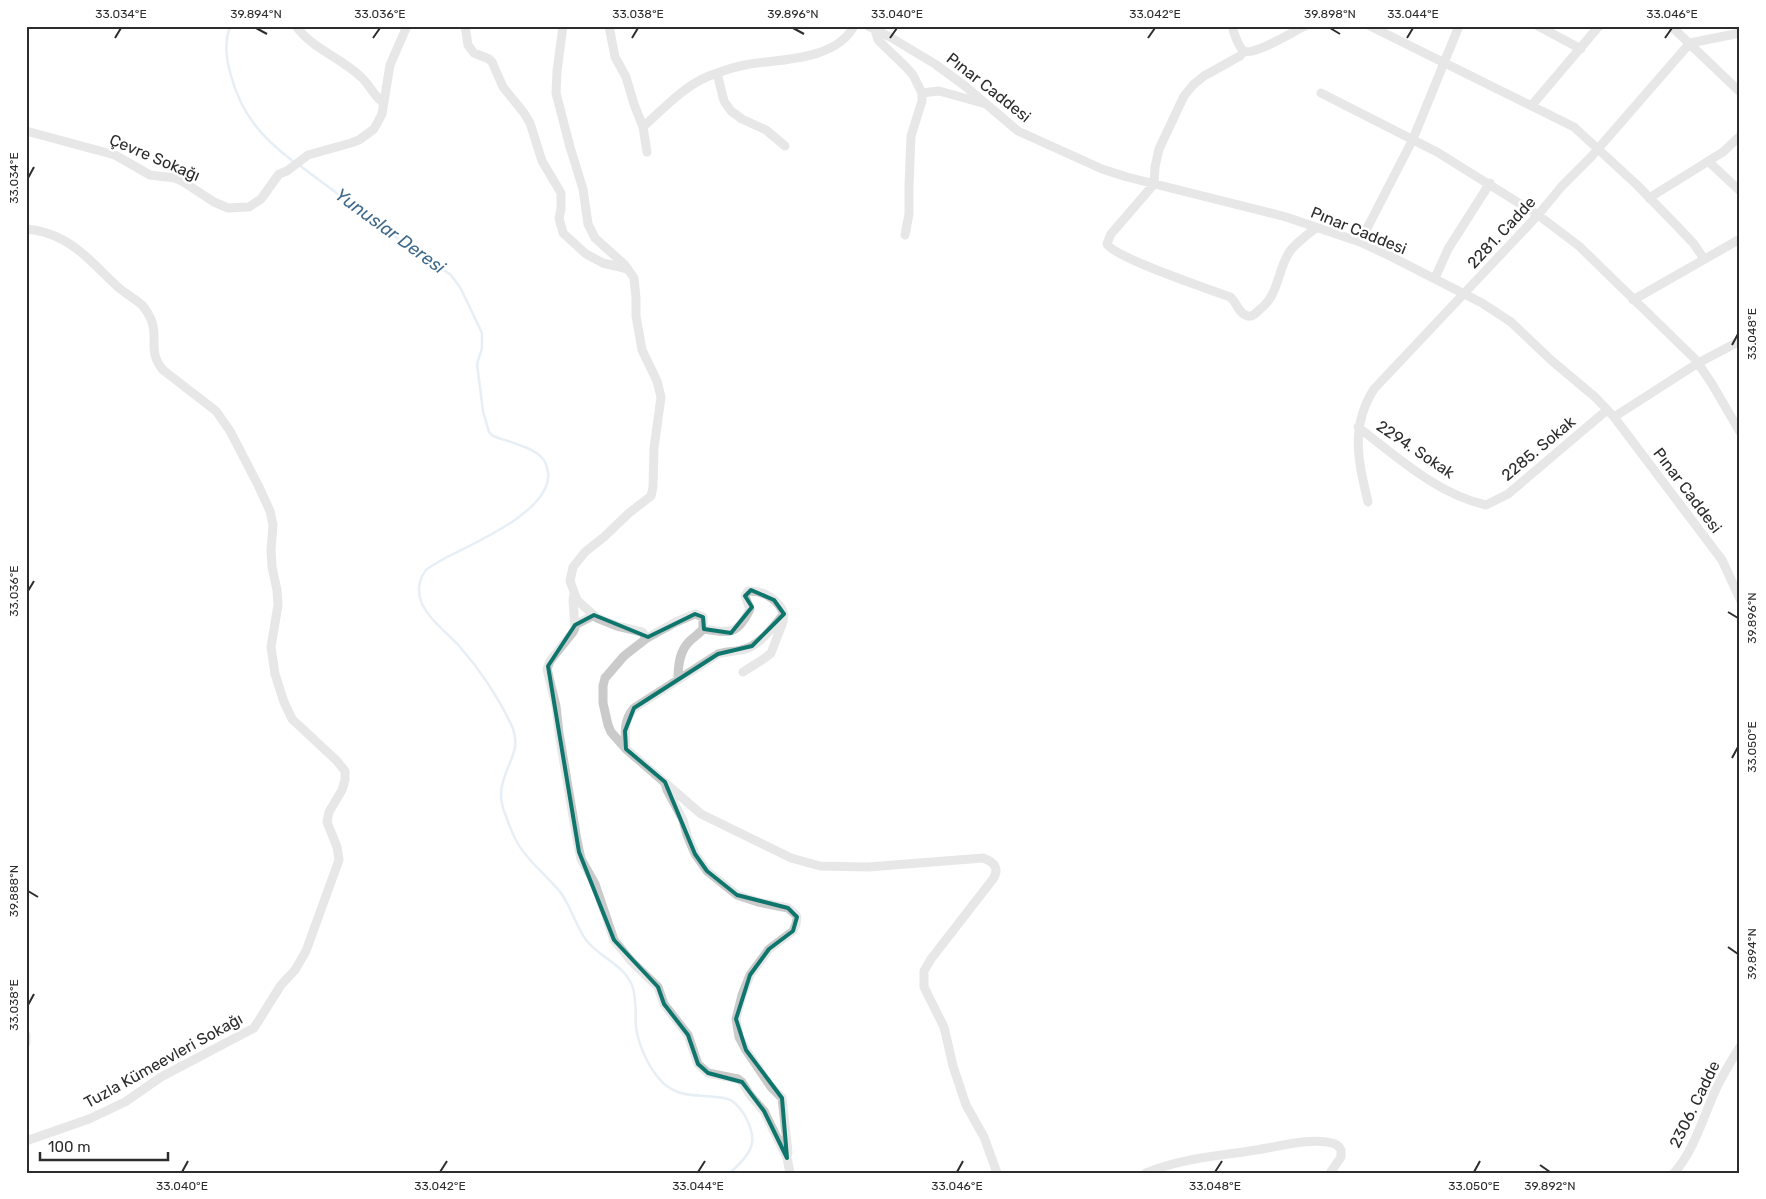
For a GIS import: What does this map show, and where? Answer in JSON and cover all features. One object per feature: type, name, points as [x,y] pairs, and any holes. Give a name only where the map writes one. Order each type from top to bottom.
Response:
[{"type":"street","points":[[296,26],[312,43],[362,77],[378,99],[384,103]]},
{"type":"street","name":"Çevre Sokağı","points":[[26,131],[115,155],[150,175],[175,178],[182,181],[214,202],[228,208],[249,207],[261,199],[279,174],[289,170],[312,153],[351,143],[366,135],[378,124],[384,103],[390,65],[407,26]]},
{"type":"street","points":[[465,26],[468,45],[474,53],[492,62],[503,87],[524,113],[530,124],[542,161],[561,193],[562,209],[559,218],[563,233],[586,254],[603,263],[628,269]]},
{"type":"street","points":[[562,26],[556,93],[583,189],[588,224],[591,233],[600,244],[628,269],[635,284],[636,316],[642,350],[657,381],[660,392],[654,448],[653,487],[648,499],[629,513],[577,561],[570,576],[574,594],[575,625],[573,632],[550,661],[547,669],[556,706],[579,852],[598,892],[611,934],[625,953],[658,987],[664,1004],[688,1035],[698,1064],[708,1073],[732,1077],[742,1082],[764,1111],[786,1158],[790,1173]]},
{"type":"street","points":[[609,26],[615,57],[626,77],[643,127],[647,152]]},
{"type":"street","points":[[643,127],[686,89],[707,77],[747,64],[807,56],[838,44],[847,37],[854,26]]},
{"type":"street","points":[[1232,26],[1240,47],[1244,51]]},
{"type":"street","points":[[1305,26],[1257,50],[1244,51],[1240,56],[1204,76],[1193,85],[1184,96],[1159,149],[1154,184],[1111,234],[1108,246],[1120,254],[1157,270],[1230,296],[1241,313],[1252,316],[1272,297],[1287,257],[1297,244],[1316,228]]},
{"type":"street","points":[[1370,26],[1574,127],[1598,148],[1687,236],[1704,259]]},
{"type":"street","points":[[1360,242],[1413,139],[1459,26]]},
{"type":"street","points":[[1538,26],[1581,49]]},
{"type":"street","points":[[1532,105],[1599,26]]},
{"type":"street","points":[[1671,26],[1740,92]]},
{"type":"street","points":[[871,28],[878,40],[906,67],[916,80],[922,93],[922,100],[912,131],[909,186],[910,208],[905,235]]},
{"type":"street","name":"Pınar Caddesi","points":[[871,28],[935,64],[1007,123],[1033,139],[1102,169],[1278,215],[1360,242],[1435,278],[1482,303],[1511,322],[1614,417],[1722,560],[1740,598]]},
{"type":"street","points":[[1690,43],[1716,36],[1740,33]]},
{"type":"street","name":"2281. Cadde","points":[[1368,502],[1359,458],[1358,427],[1364,407],[1374,389],[1538,215],[1690,43]]},
{"type":"street","points":[[717,73],[724,101],[731,111],[742,119],[766,130],[785,146]]},
{"type":"street","points":[[922,93],[939,92],[986,104]]},
{"type":"street","points":[[1321,93],[1413,139],[1490,183],[1538,215],[1584,251],[1698,363],[1740,432]]},
{"type":"street","points":[[1649,198],[1730,147],[1740,136]]},
{"type":"street","points":[[1708,161],[1740,191]]},
{"type":"street","points":[[1435,278],[1448,249],[1490,183]]},
{"type":"street","name":"Tuzla Kümeevleri Sokağı","points":[[26,229],[35,230],[64,240],[83,254],[121,290],[145,308],[154,329],[154,355],[156,362],[162,370],[216,411],[230,431],[265,500],[273,525],[272,566],[278,605],[271,647],[275,674],[284,702],[292,719],[337,761],[345,771],[345,780],[342,790],[329,812],[327,822],[337,847],[338,860],[306,952],[299,964],[281,985],[254,1028],[161,1077],[125,1102],[88,1120],[26,1141]]},
{"type":"street","points":[[1632,300],[1740,239]]},
{"type":"street","points":[[1614,417],[1698,363],[1740,341]]},
{"type":"street","name":"2285. Sokak","points":[[1486,505],[1508,494],[1607,410]]},
{"type":"street","name":"2294. Sokak","points":[[1358,427],[1428,478],[1464,498],[1486,505]]},
{"type":"street","points":[[703,629],[730,632],[736,629],[750,609],[745,596],[748,590],[758,591],[779,605],[784,614],[771,653],[743,672]]},
{"type":"street","points":[[574,594],[594,615],[607,623],[642,632],[647,638]]},
{"type":"street","points":[[678,680],[679,662],[683,652],[687,644],[703,629],[703,617],[696,614],[676,622],[647,638],[616,664],[605,678],[603,703],[611,732],[626,749],[696,811],[709,819],[791,858],[811,864],[835,867],[868,867],[976,858],[988,860],[997,868],[998,871],[993,879],[931,959],[926,967],[923,983],[944,1027],[953,1066],[966,1105],[984,1137],[997,1173]]},
{"type":"street","points":[[626,749],[625,726],[631,712],[639,705],[718,654],[730,650],[741,651],[752,646],[784,614]]},
{"type":"street","points":[[575,625],[594,615]]},
{"type":"street","points":[[664,782],[666,790],[683,820],[695,854],[707,871],[737,895],[758,902],[788,908],[797,917],[793,931],[769,949],[754,969],[742,995],[736,1019],[739,1037],[746,1050],[771,1086],[782,1098],[788,1152],[786,1158]]},
{"type":"street","points":[[26,1035],[26,1043]]},
{"type":"street","name":"2306. Cadde","points":[[1674,1173],[1693,1145],[1721,1078],[1740,1047]]},
{"type":"street","points":[[1146,1173],[1171,1164],[1206,1157],[1307,1142],[1331,1142],[1339,1146],[1341,1157],[1330,1173]]},
{"type":"highlighted area","points":[[751,590],[774,600],[784,614],[752,646],[718,654],[634,708],[625,731],[626,749],[665,782],[695,854],[707,871],[737,895],[788,908],[797,917],[793,931],[769,949],[750,975],[736,1019],[746,1050],[782,1098],[787,1158],[764,1111],[742,1082],[708,1073],[698,1064],[688,1035],[664,1004],[658,987],[614,940],[579,852],[548,666],[575,625],[594,615],[648,637],[695,614],[703,617],[704,629],[731,633],[752,607],[745,596]]},
{"type":"waterway","name":"Yunuslar Deresi","points":[[230,26],[226,45],[227,57],[231,76],[241,103],[263,135],[294,162]]},
{"type":"waterway","name":"Yunuslar Deresi","points":[[299,165],[412,249],[451,275],[461,289],[482,333],[482,348],[477,364],[483,411],[489,432],[493,436],[538,454],[545,462],[548,472],[546,486],[538,499],[509,524],[427,569],[420,581],[420,599],[430,616],[460,647],[481,674],[511,724],[515,748],[504,777],[501,793],[503,809],[516,841],[532,862],[561,893],[586,940],[628,977],[635,995],[637,1033],[650,1066],[657,1076],[673,1090],[691,1095],[728,1099],[737,1105],[744,1114],[752,1132],[751,1146],[744,1159],[730,1173]]}]
